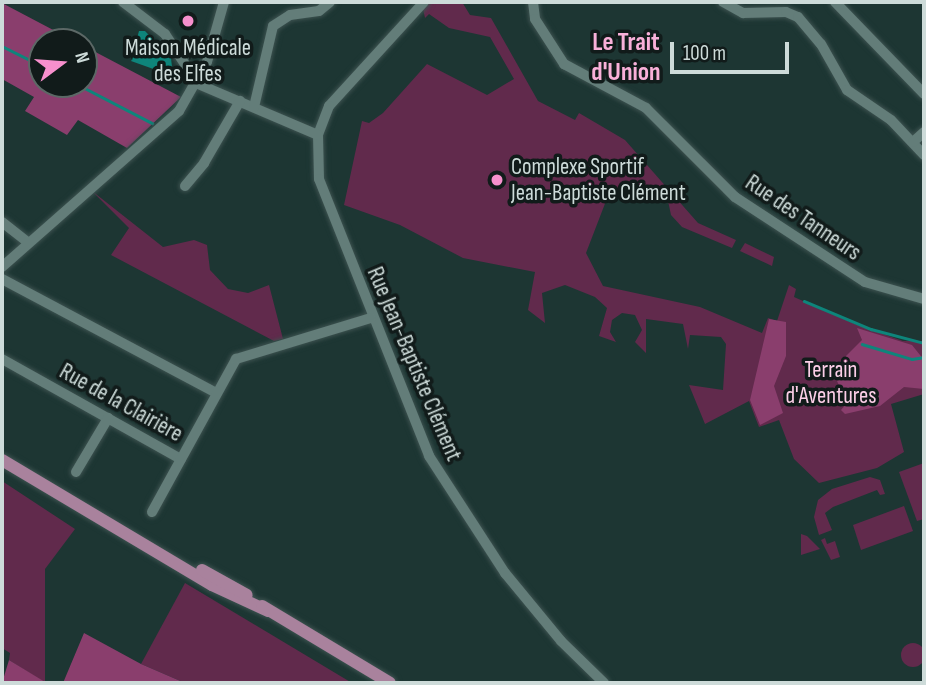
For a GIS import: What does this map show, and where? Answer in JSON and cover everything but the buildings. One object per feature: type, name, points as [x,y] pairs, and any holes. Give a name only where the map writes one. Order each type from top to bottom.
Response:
[{"type":"main road","points":[[2,460],[179,562],[224,591],[268,611],[384,679],[396,683]]},
{"type":"street","points":[[123,2],[165,34],[198,84],[318,135],[337,95],[424,2]]},
{"type":"street","points":[[2,267],[163,127],[198,84],[223,2]]},
{"type":"street","points":[[254,107],[273,26],[290,15],[319,11],[330,2]]},
{"type":"street","name":"Rue des Tanneurs","points":[[533,2],[535,19],[564,64],[646,107],[735,197],[865,282],[924,299]]},
{"type":"street","points":[[723,2],[743,13],[786,12],[798,17],[821,44],[848,90],[891,120],[924,155]]},
{"type":"street","points":[[835,2],[924,94]]},
{"type":"street","points":[[185,186],[240,101]]},
{"type":"street","points":[[912,142],[924,131]]},
{"type":"street","name":"Rue Jean-Baptiste Clément","points":[[318,135],[319,179],[411,419],[448,491],[505,573],[561,641],[604,683]]},
{"type":"street","points":[[2,222],[28,242]]},
{"type":"street","points":[[2,279],[216,393]]},
{"type":"street","name":"Rue de la Clairière","points":[[2,359],[181,458],[233,363],[242,355],[371,318]]},
{"type":"street","points":[[76,472],[108,418]]},
{"type":"street","points":[[152,512],[181,458]]},
{"type":"green space","name":"Terrain d'Aventures","points":[[428,2],[462,2],[470,15],[491,18],[538,101],[575,120],[579,113],[625,140],[698,223],[736,240],[732,248],[682,227],[671,215],[668,201],[643,187],[606,201],[586,253],[603,286],[700,307],[762,333],[768,318],[777,321],[789,285],[796,289],[794,297],[855,324],[903,341],[924,341],[924,394],[891,404],[904,452],[877,468],[819,483],[794,459],[779,420],[759,427],[749,401],[705,424],[689,385],[723,390],[726,344],[721,337],[690,335],[688,349],[683,324],[646,319],[646,353],[635,342],[642,330],[635,315],[622,313],[612,320],[610,332],[616,342],[599,336],[607,308],[595,297],[565,285],[542,293],[545,323],[528,310],[535,272],[463,258],[400,225],[344,205],[362,121],[369,123],[383,113],[427,64],[487,95],[514,79],[490,37],[449,28],[429,14],[425,18],[423,9]]},
{"type":"green space","points":[[92,191],[163,247],[194,240],[207,245],[210,270],[228,289],[248,293],[269,285],[283,339],[274,341],[111,255],[129,228]]},
{"type":"green space","points":[[745,243],[774,257],[772,266],[740,251]]},
{"type":"green space","points":[[924,463],[924,519],[917,521],[899,472]]},
{"type":"green space","points":[[870,477],[880,480],[885,494],[880,495],[877,490],[833,507],[825,513],[832,530],[819,535],[814,517],[818,500],[832,489]]},
{"type":"green space","points":[[2,481],[75,529],[45,569],[45,683],[9,660],[10,653],[2,648]]},
{"type":"green space","points":[[904,506],[913,531],[861,550],[853,525]]},
{"type":"green space","points":[[801,534],[807,536],[820,549],[801,555]]},
{"type":"green space","points":[[825,538],[827,544],[835,541],[840,557],[831,560],[821,540]]},
{"type":"green space","points":[[185,583],[352,683],[185,683],[141,664]]},
{"type":"green space","points":[[913,643],[924,650],[925,655],[918,666],[913,667],[902,660],[901,655],[908,644]]},
{"type":"shaded area","points":[[2,3],[49,28],[28,28],[28,94],[2,79]]},
{"type":"shaded area","points":[[98,53],[181,97],[127,148],[78,120],[67,135],[25,111],[33,98],[98,98]]},
{"type":"shaded area","points":[[769,319],[786,322],[786,356],[774,386],[783,413],[760,425],[750,400]]},
{"type":"shaded area","points":[[857,328],[912,345],[924,360],[924,389],[904,387],[880,406],[845,414],[841,410],[847,403],[837,381],[846,356],[862,340]]},
{"type":"shaded area","points":[[84,633],[141,664],[185,683],[63,683]]},
{"type":"shaded area","points":[[9,660],[45,682],[47,683],[2,683]]},
{"type":"water","points":[[139,31],[145,31],[171,58],[173,76],[131,61]]},
{"type":"waterway","points":[[2,46],[28,59]]},
{"type":"waterway","points":[[98,95],[152,123]]},
{"type":"waterway","points":[[804,301],[871,329],[924,343]]},
{"type":"waterway","points":[[862,344],[912,359],[924,357]]},
{"type":"place","name":"Maison Médicale des Elfes","points":[[188,21]]},
{"type":"place","name":"Complexe Sportif Jean-Baptiste Clément","points":[[497,180]]},
{"type":"district","name":"Le Trait d'Union","points":[[626,58]]}]
